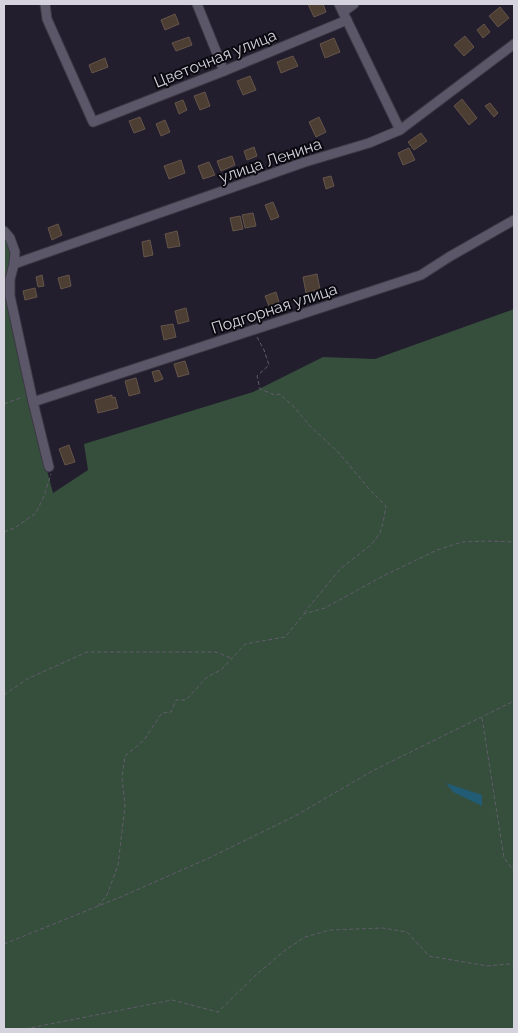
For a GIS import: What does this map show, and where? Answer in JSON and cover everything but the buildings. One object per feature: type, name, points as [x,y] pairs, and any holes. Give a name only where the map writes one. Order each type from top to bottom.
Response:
[{"type":"street","name":"Цветочная улица","points":[[45,4],[47,19],[93,122],[224,71],[343,12],[354,4]]},
{"type":"street","points":[[197,4],[224,71]]},
{"type":"street","points":[[343,12],[400,130]]},
{"type":"street","name":"улица Ленина","points":[[14,264],[305,162],[369,143],[400,130],[514,44]]},
{"type":"street","name":"Подгорная улица","points":[[32,399],[254,330],[421,275],[514,220]]},
{"type":"street","points":[[4,232],[10,238],[15,252],[10,279],[10,296],[32,399],[49,466]]},
{"type":"path","points":[[98,906],[107,894],[118,865],[125,806],[122,776],[125,756],[144,740],[162,713],[171,712],[176,700],[186,700],[207,677],[221,670],[245,644],[285,637],[340,569],[372,544],[380,533],[386,506],[339,453],[309,426],[295,408],[280,394],[276,395],[260,389],[257,376],[269,365],[254,330]]},
{"type":"path","points":[[4,404],[32,399]]},
{"type":"path","points":[[4,532],[16,528],[36,513],[51,476],[49,466]]},
{"type":"path","points":[[304,614],[325,608],[437,550],[462,542],[514,542]]},
{"type":"path","points":[[4,694],[27,679],[87,652],[216,652],[232,658]]},
{"type":"path","points":[[4,944],[123,896],[209,858],[295,816],[374,770],[514,701]]},
{"type":"path","points":[[482,717],[504,858],[514,871]]},
{"type":"path","points":[[25,1029],[172,1000],[218,1012],[259,972],[284,951],[305,937],[330,930],[383,928],[407,932],[429,956],[487,966],[514,965]]},
{"type":"green space","points":[[4,236],[7,239],[13,261],[7,272],[6,293],[53,493],[88,470],[84,444],[253,392],[323,357],[375,359],[514,309],[514,1029],[4,1029]]},
{"type":"water","points":[[446,783],[482,795],[482,806],[453,792]]}]
